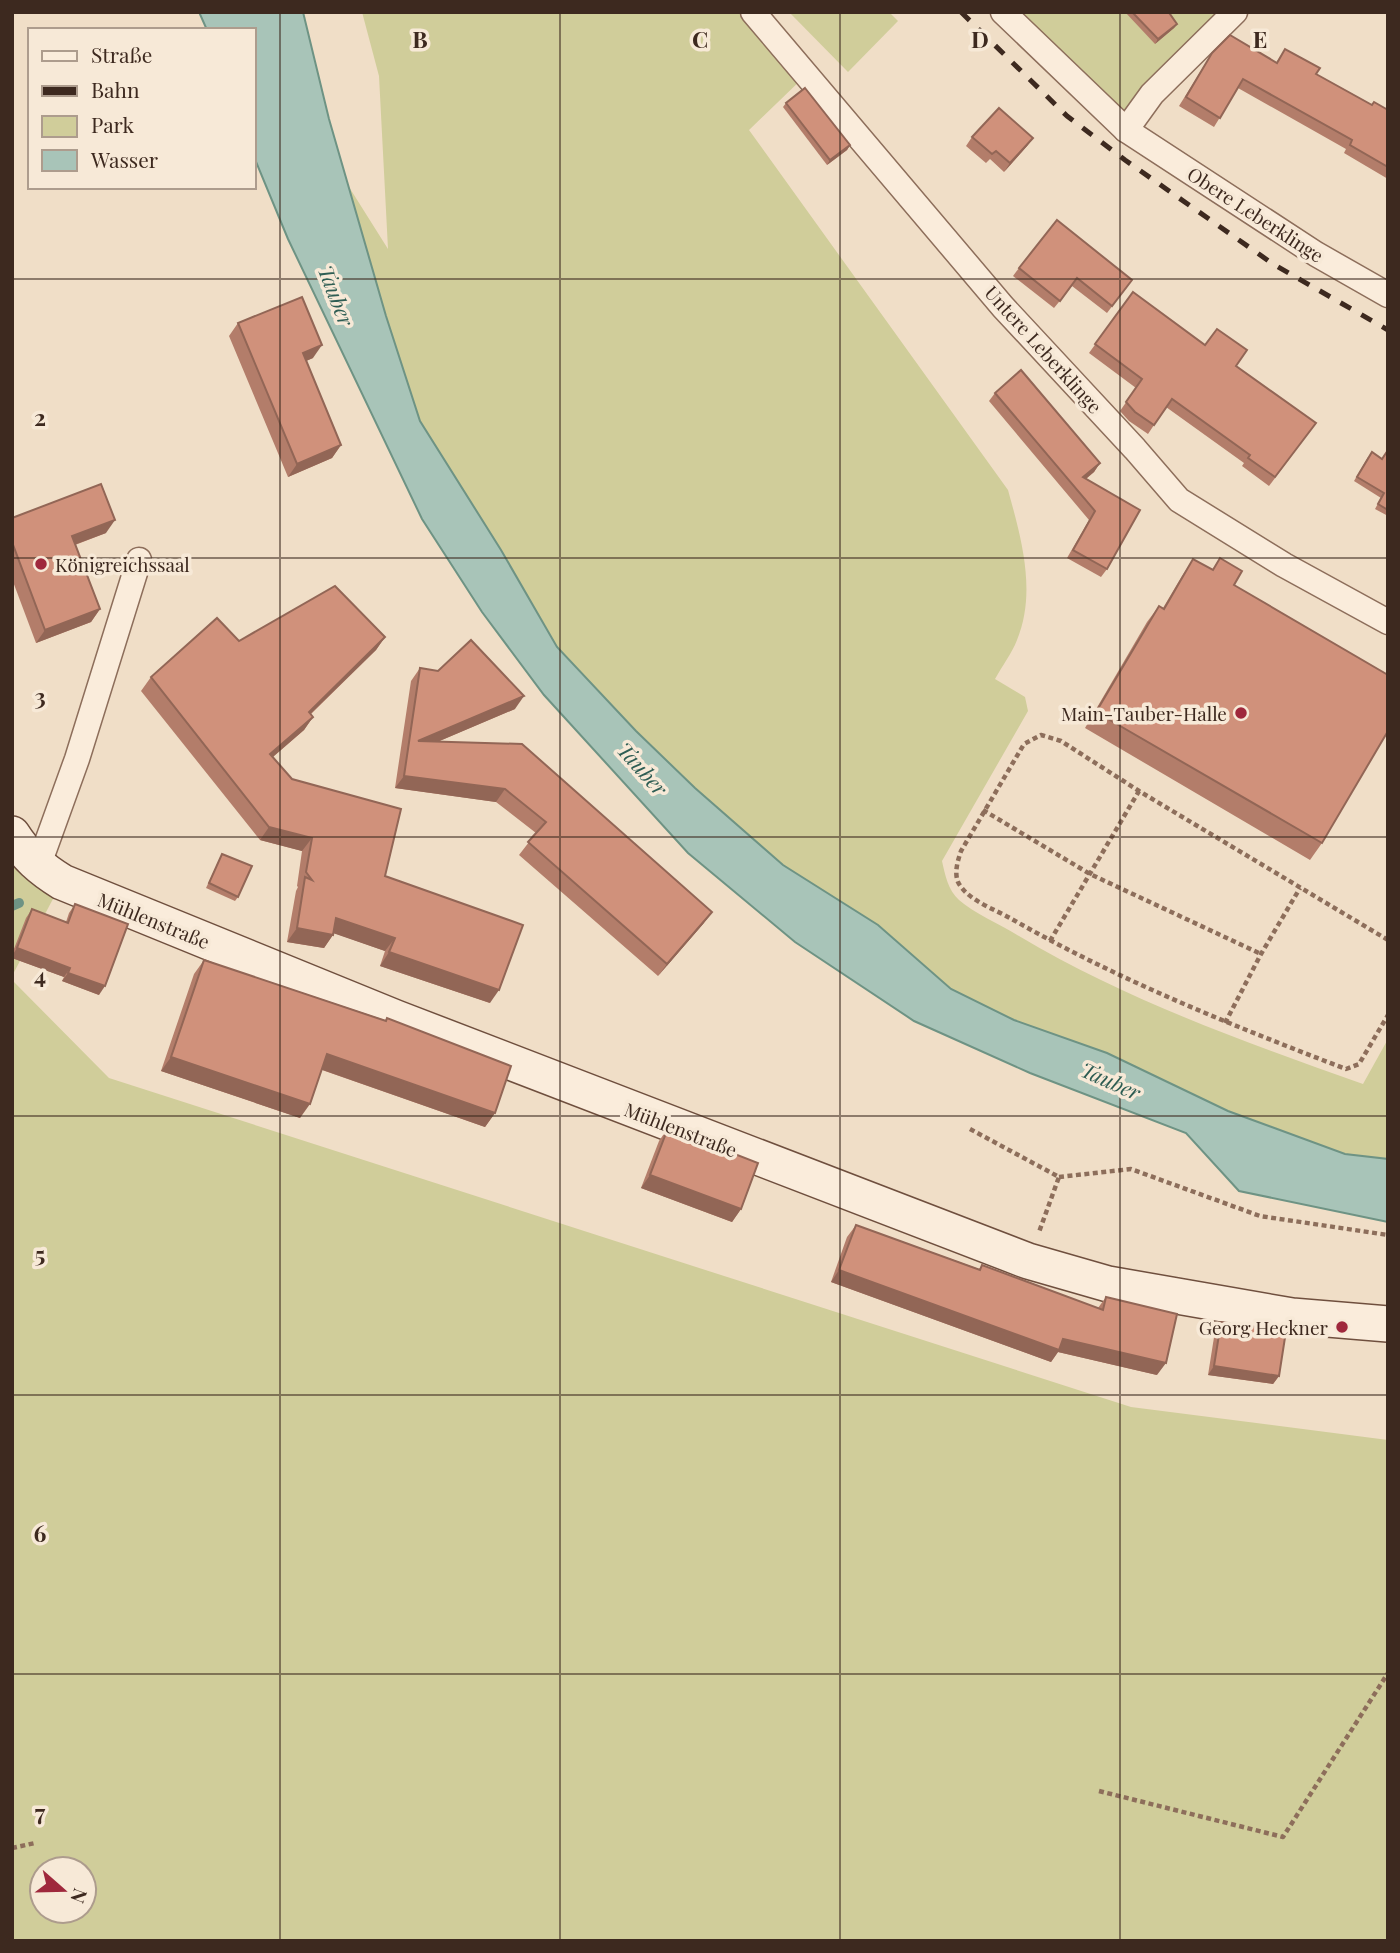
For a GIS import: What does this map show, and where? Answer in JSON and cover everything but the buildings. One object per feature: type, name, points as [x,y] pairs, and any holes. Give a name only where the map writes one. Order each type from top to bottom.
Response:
[{"type":"main road","name":"Mühlenstraße","points":[[12,834],[38,867],[62,882],[396,1018],[1028,1261],[1108,1284],[1292,1316],[1388,1324]]},
{"type":"street","name":"Untere Leberklinge","points":[[753,12],[1003,307],[1179,500],[1284,565],[1388,622]]},
{"type":"street","name":"Obere Leberklinge","points":[[1003,12],[1126,130],[1316,254],[1388,296]]},
{"type":"street","points":[[1126,130],[1152,94],[1235,12]]},
{"type":"street","points":[[38,867],[77,758],[139,560]]},
{"type":"path","points":[[1388,940],[1139,791],[1061,740],[1041,735],[1024,744],[961,851],[956,868],[958,881],[969,895],[1050,941],[1225,1023],[1346,1069],[1359,1064],[1388,1015]]},
{"type":"path","points":[[1050,941],[1139,791]]},
{"type":"path","points":[[984,810],[1090,874],[1261,954]]},
{"type":"path","points":[[1225,1023],[1300,888]]},
{"type":"path","points":[[970,1129],[1059,1177],[1131,1169],[1260,1216],[1388,1235]]},
{"type":"path","points":[[1028,1261],[1059,1177]]},
{"type":"path","points":[[1098,1791],[1283,1837],[1388,1673]]},
{"type":"path","points":[[12,1848],[35,1843]]},
{"type":"green space","points":[[362,12],[753,12],[806,75],[749,130],[1008,490],[1018,527],[1025,565],[1026,603],[1017,640],[995,679],[1025,697],[1028,711],[942,861],[952,892],[965,905],[980,914],[1101,980],[1231,1036],[1363,1084],[1388,1039],[1388,1159],[1345,1154],[1228,1111],[1107,1053],[1014,1020],[951,989],[878,925],[783,865],[695,788],[636,731],[557,647],[501,550],[420,421],[386,316],[349,187],[388,249],[379,76]]},
{"type":"green space","points":[[789,12],[889,12],[898,21],[848,72]]},
{"type":"green space","points":[[1005,12],[1228,12],[1126,130]]},
{"type":"green space","points":[[12,834],[62,882],[12,976]]},
{"type":"green space","points":[[12,980],[109,1078],[1131,1407],[1388,1440],[1388,1941],[12,1941]]},
{"type":"water","name":"Tauber","points":[[199,12],[303,12],[329,119],[386,316],[420,421],[501,550],[557,647],[636,731],[695,788],[783,865],[878,925],[951,989],[1014,1020],[1107,1053],[1228,1111],[1345,1154],[1388,1159],[1388,1222],[1239,1191],[1186,1133],[1030,1073],[914,1021],[795,942],[688,853],[544,695],[482,612],[422,519],[288,239],[256,162],[256,28],[206,28]]},
{"type":"waterway","points":[[12,906],[19,903]]},
{"type":"railway","points":[[961,12],[1067,116],[1125,160],[1273,264],[1388,330]]},
{"type":"place","name":"Königreichssaal","points":[[41,564]]},
{"type":"place","name":"Main-Tauber-Halle","points":[[1241,713]]},
{"type":"place","name":"Georg Heckner","points":[[1342,1327]]}]
